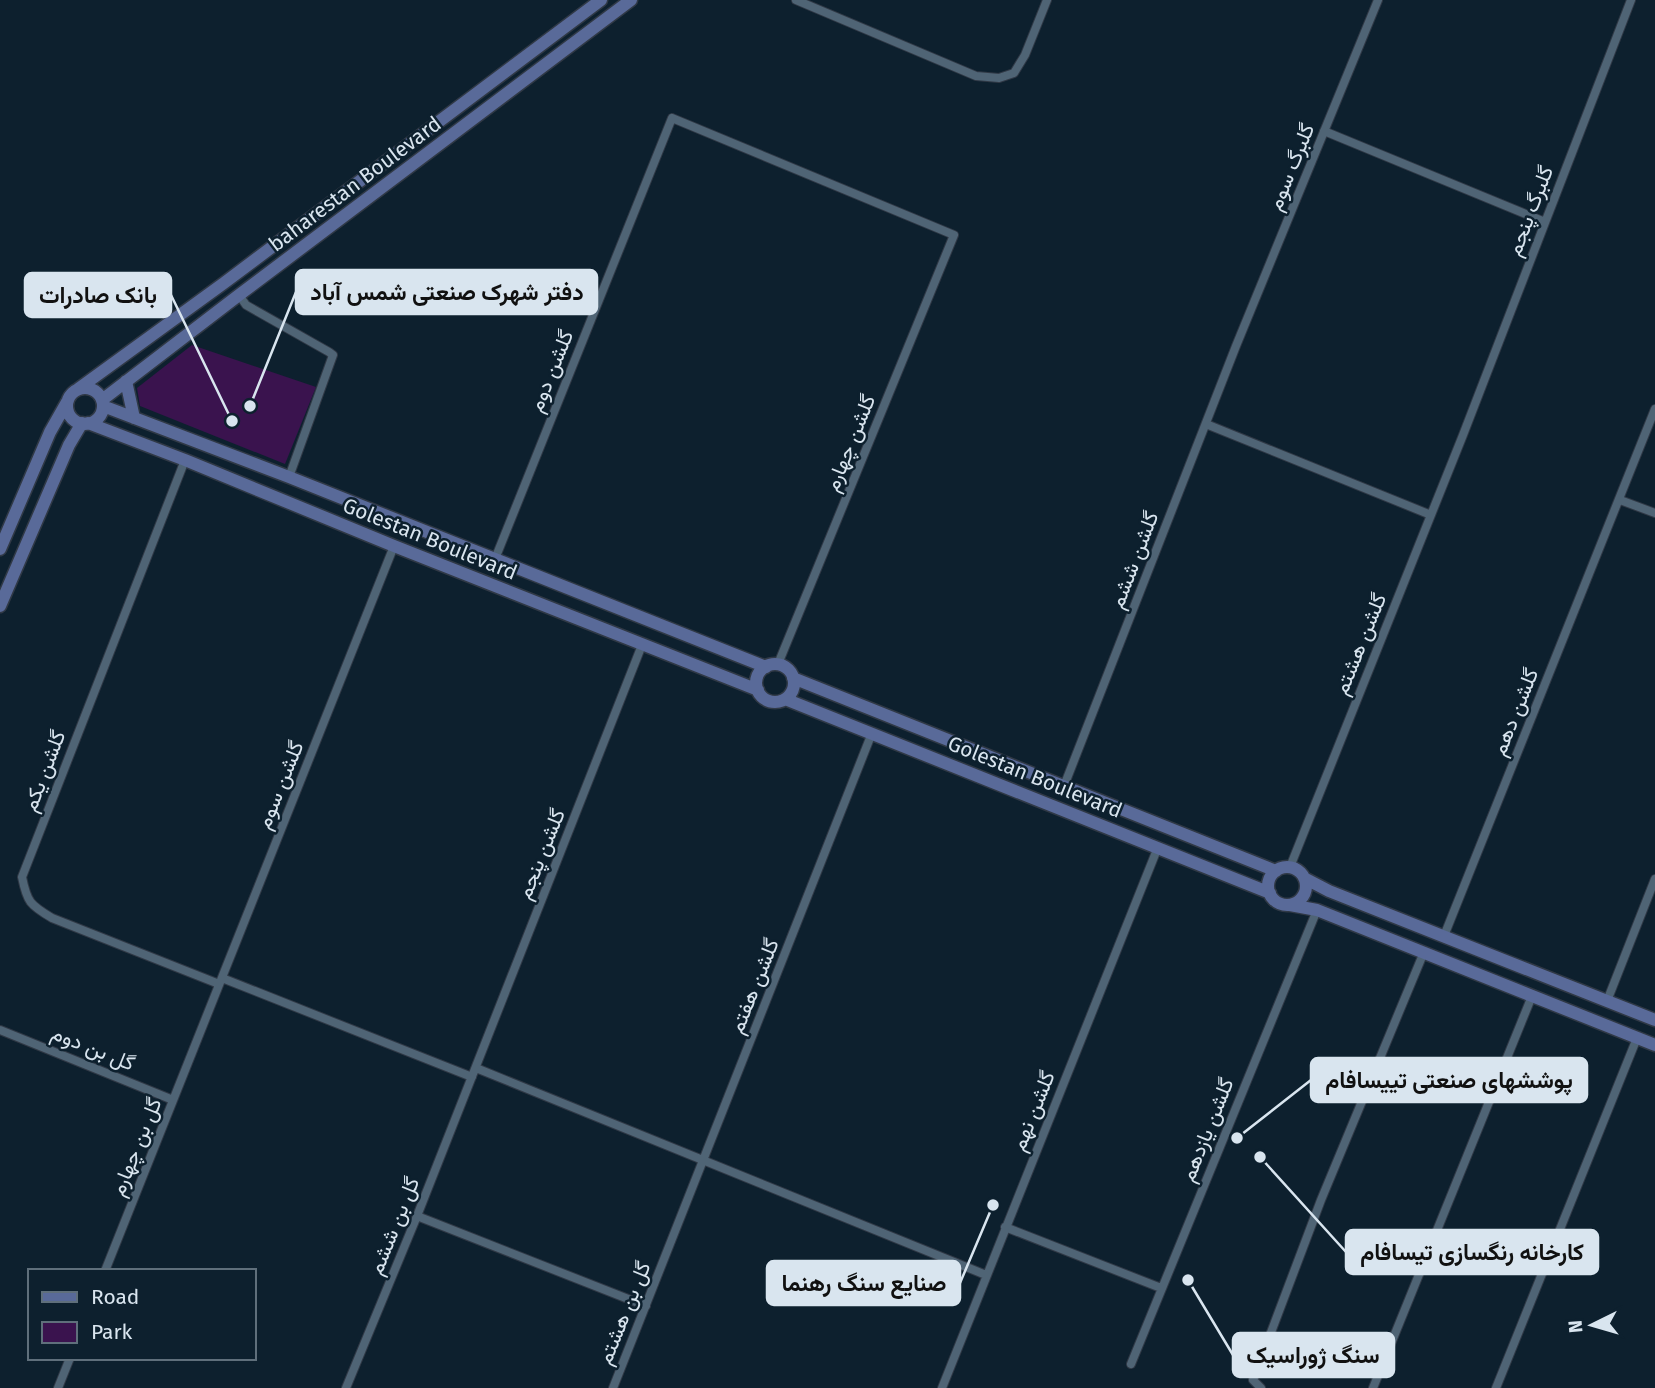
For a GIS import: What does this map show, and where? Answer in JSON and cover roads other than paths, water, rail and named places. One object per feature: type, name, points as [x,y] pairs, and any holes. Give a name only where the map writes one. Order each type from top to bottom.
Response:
[{"type":"street","name":"baharestan Boulevard","points":[[78,389],[601,0]]},
{"type":"street","name":"baharestan Boulevard","points":[[102,403],[126,381],[631,0]]},
{"type":"street","points":[[796,0],[976,76],[999,78],[1014,73],[1025,55],[1047,0]]},
{"type":"street","name":"گلبرگ سوم","points":[[1236,346],[1378,0]]},
{"type":"street","name":"گلبرگ پنجم","points":[[1462,435],[1631,0]]},
{"type":"street","name":"گلشن دوم","points":[[495,559],[672,118],[954,235]]},
{"type":"street","points":[[1324,131],[1545,222]]},
{"type":"street","name":"گلشن چهارم","points":[[772,666],[954,235]]},
{"type":"street","points":[[239,295],[246,304],[333,355],[289,477]]},
{"type":"street","name":"گلشن ششم","points":[[1064,786],[1236,346]]},
{"type":"street","points":[[126,381],[134,418]]},
{"type":"street","points":[[0,549],[50,432],[67,402],[78,389],[94,390],[102,403],[99,417],[85,423],[69,445],[0,606]]},
{"type":"street","points":[[67,402],[72,418],[85,423]]},
{"type":"street","name":"Golestan Boulevard","points":[[102,403],[147,424],[772,666]]},
{"type":"street","name":"گلشن دهم","points":[[1444,936],[1655,409]]},
{"type":"street","name":"Golestan Boulevard","points":[[85,423],[185,460],[758,690]]},
{"type":"street","points":[[139,442],[147,424]]},
{"type":"street","points":[[1206,424],[1431,514]]},
{"type":"street","name":"گلشن هشتم","points":[[1290,867],[1462,435]]},
{"type":"street","name":"گلشن یکم","points":[[185,460],[22,877],[26,895],[35,908],[52,918],[474,1072],[704,1160],[986,1275]]},
{"type":"street","points":[[1620,500],[1655,513]]},
{"type":"street","name":"گلشن سوم","points":[[199,1036],[394,546]]},
{"type":"street","name":"گلشن پنجم","points":[[474,1072],[642,645]]},
{"type":"street","points":[[772,666],[788,669],[793,678],[793,690],[785,699],[772,701],[758,690],[758,674],[772,666]]},
{"type":"street","name":"Golestan Boulevard","points":[[793,678],[1276,871]]},
{"type":"street","name":"Golestan Boulevard","points":[[785,699],[1270,893]]},
{"type":"street","name":"گلشن هفتم","points":[[667,1251],[872,733]]},
{"type":"street","name":"گلشن نهم","points":[[942,1388],[1158,847]]},
{"type":"street","points":[[1655,1020],[1329,891],[1290,867],[1276,871],[1271,876],[1270,893],[1278,902],[1317,910],[1655,1045]]},
{"type":"street","points":[[1290,905],[1304,894],[1304,878]]},
{"type":"street","points":[[1606,1001],[1655,880]]},
{"type":"street","name":"گلشن یازدهم","points":[[1130,1364],[1317,910]]},
{"type":"street","points":[[1261,1388],[1253,1380],[1321,1200],[1424,952]]},
{"type":"street","points":[[1373,1388],[1532,996]]},
{"type":"street","name":"گل بن دوم","points":[[0,1030],[173,1100]]},
{"type":"street","name":"گل بن چهارم","points":[[106,1269],[199,1036]]},
{"type":"street","points":[[1496,1388],[1637,1038]]},
{"type":"street","name":"گل بن ششم","points":[[346,1388],[474,1072]]},
{"type":"street","points":[[417,1216],[646,1306]]},
{"type":"street","points":[[1005,1227],[1161,1288]]},
{"type":"street","name":"گل بن هشتم","points":[[613,1388],[667,1251]]},
{"type":"street","points":[[58,1388],[69,1360]]},
{"type":"place","name":"دفتر شهرک صنعتی شمس آباد","points":[[250,406]]},
{"type":"place","name":"بانک صادرات","points":[[232,421]]},
{"type":"place","name":"پوششهای صنعتی تییسافام","points":[[1237,1138]]},
{"type":"place","name":"کارخانه رنگسازی تیسافام","points":[[1260,1157]]},
{"type":"place","name":"صنایع سنگ رهنما","points":[[993,1205]]},
{"type":"place","name":"سنگ ژوراسیک","points":[[1188,1280]]}]
